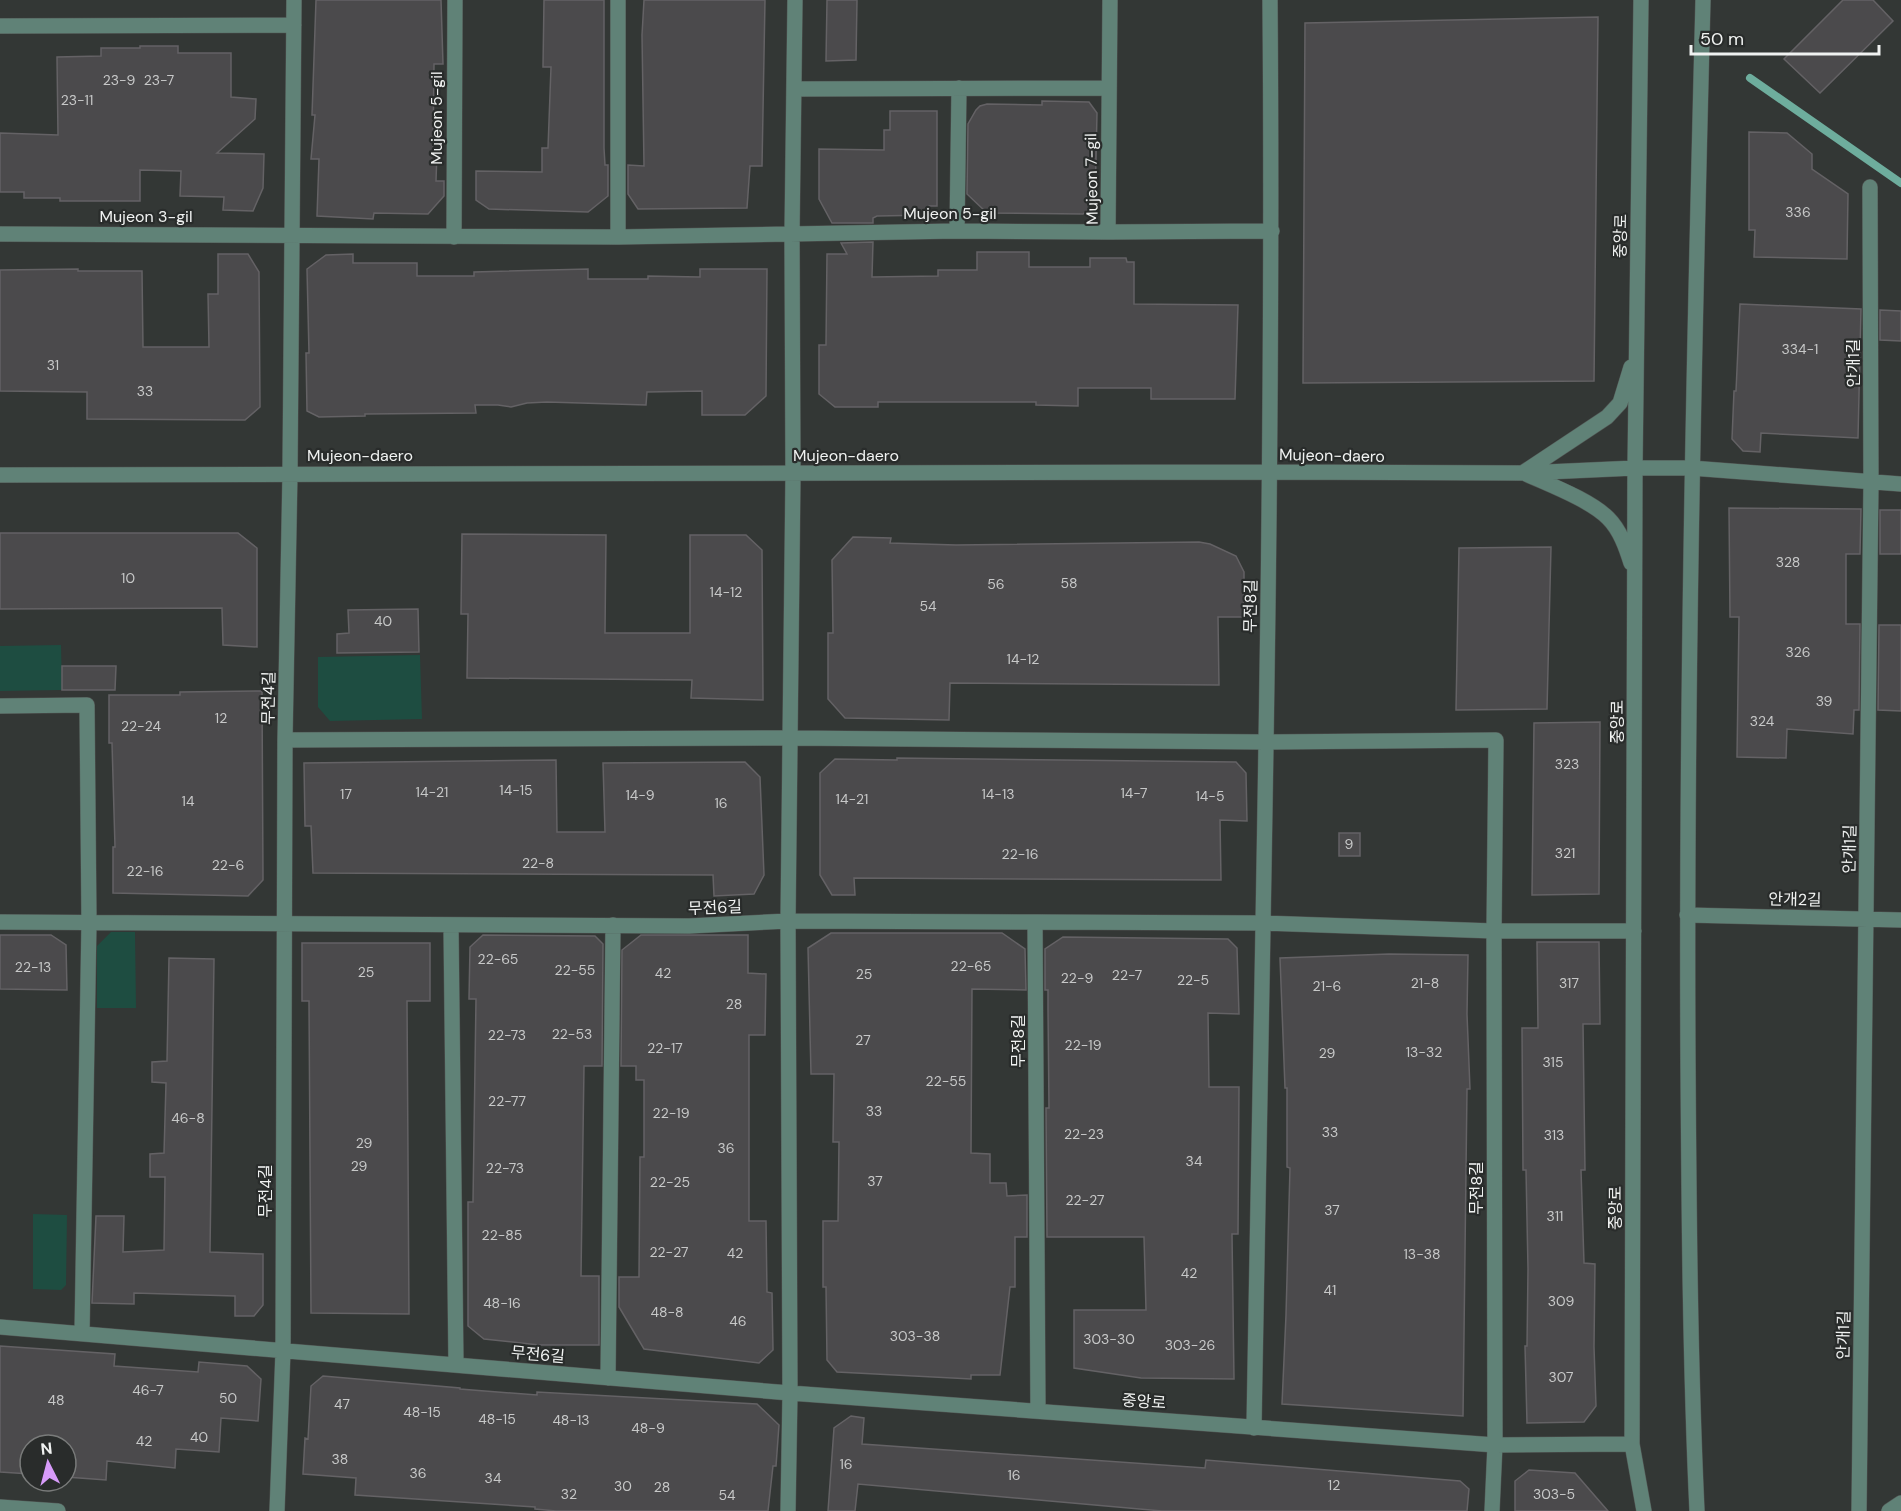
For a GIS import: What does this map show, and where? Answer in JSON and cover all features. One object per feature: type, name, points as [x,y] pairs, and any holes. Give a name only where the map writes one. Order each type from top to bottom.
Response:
[{"type":"street","points":[[290,473],[294,0]]},
{"type":"street","name":"Mujeon 5-gil","points":[[454,237],[455,0]]},
{"type":"street","points":[[618,0],[618,237]]},
{"type":"street","points":[[788,1511],[790,1393],[788,921],[795,0]]},
{"type":"street","name":"Mujeon 7-gil","points":[[1110,0],[1108,232],[1272,231]]},
{"type":"street","points":[[1270,0],[1272,231],[1270,472]]},
{"type":"street","name":"중앙로","points":[[1641,0],[1635,468],[1632,1444],[1644,1511]]},
{"type":"street","points":[[1697,1511],[1694,1445],[1687,915],[1691,468],[1703,0]]},
{"type":"street","points":[[0,26],[294,25]]},
{"type":"street","points":[[957,231],[959,88]]},
{"type":"street","points":[[795,89],[1109,88]]},
{"type":"street","name":"안개1길","points":[[1859,1511],[1871,483],[1870,187]]},
{"type":"street","name":"Mujeon 5-gil","points":[[293,235],[618,237],[957,231],[1108,232]]},
{"type":"street","name":"Mujeon 3-gil","points":[[0,234],[293,235]]},
{"type":"street","points":[[1524,473],[1607,417],[1620,403],[1636,350]]},
{"type":"street","points":[[1691,468],[1901,484]]},
{"type":"street","name":"Mujeon-daero","points":[[0,475],[1524,473],[1691,468]]},
{"type":"street","name":"무전8길","points":[[1254,1428],[1270,472]]},
{"type":"street","name":"무전4길","points":[[277,1511],[283,1351],[285,740],[290,473]]},
{"type":"street","points":[[1524,473],[1582,500],[1608,517],[1622,537],[1636,574]]},
{"type":"street","points":[[0,706],[87,705],[89,922],[82,1334]]},
{"type":"street","name":"무전8길","points":[[285,740],[790,738],[1265,742],[1496,741],[1495,1445]]},
{"type":"street","name":"안개2길","points":[[1687,915],[1901,920]]},
{"type":"street","points":[[788,921],[1263,923],[1494,931],[1634,931]]},
{"type":"street","name":"무전6길","points":[[284,924],[689,926],[788,921]]},
{"type":"street","points":[[0,922],[284,924]]},
{"type":"street","name":"무전8길","points":[[1035,922],[1038,1411]]},
{"type":"street","points":[[451,925],[456,1365]]},
{"type":"street","points":[[608,1378],[613,926]]},
{"type":"street","points":[[0,1327],[283,1351]]},
{"type":"street","name":"무전6길","points":[[283,1351],[790,1393]]},
{"type":"street","name":"중앙로","points":[[790,1393],[1495,1445],[1632,1444]]},
{"type":"street","points":[[1492,1511],[1495,1445]]},
{"type":"street","points":[[1888,1511],[1901,1503]]},
{"type":"street","points":[[0,1507],[58,1511]]},
{"type":"green space","points":[[61,645],[62,690],[0,691],[0,646]]},
{"type":"green space","points":[[420,655],[422,719],[330,721],[318,707],[318,657]]},
{"type":"green space","points":[[111,932],[135,932],[136,1008],[97,1008],[97,946]]},
{"type":"green space","points":[[33,1214],[67,1215],[66,1285],[61,1290],[33,1289]]},
{"type":"building","points":[[316,0],[441,0],[443,64],[434,64],[433,152],[437,152],[436,181],[444,181],[444,196],[428,214],[374,213],[373,219],[317,216],[319,159],[311,159],[315,115],[312,115]]},
{"type":"building","points":[[544,0],[604,0],[604,148],[605,165],[608,165],[608,196],[588,212],[489,209],[476,200],[476,171],[542,172],[542,148],[548,148],[551,67],[543,67]]},
{"type":"building","points":[[644,0],[765,0],[762,166],[750,166],[747,208],[638,209],[628,194],[628,165],[644,166],[642,35]]},
{"type":"building","points":[[827,0],[857,0],[856,60],[826,61]]},
{"type":"building","points":[[1843,0],[1873,0],[1893,21],[1820,93],[1784,59]]},
{"type":"building","points":[[1598,17],[1594,381],[1303,383],[1305,23]]},
{"type":"building","points":[[140,46],[178,46],[178,53],[231,53],[231,97],[256,99],[255,119],[217,153],[264,154],[263,188],[253,211],[223,210],[224,197],[180,196],[181,171],[140,170],[140,201],[60,201],[60,198],[24,198],[24,192],[0,192],[0,133],[58,135],[57,57],[101,56],[101,48],[140,48]]},
{"type":"building","points":[[1042,101],[1089,102],[1097,113],[1095,204],[1083,214],[987,213],[967,194],[968,124],[980,106],[987,104],[1042,105]]},
{"type":"building","points":[[890,111],[937,111],[937,206],[929,206],[930,215],[877,216],[873,218],[873,223],[832,223],[819,199],[819,149],[884,150],[884,130],[890,130]]},
{"type":"building","points":[[1749,132],[1787,133],[1812,154],[1812,169],[1848,194],[1847,259],[1754,257],[1755,230],[1749,230]]},
{"type":"building","points":[[873,242],[872,277],[938,276],[938,270],[977,270],[977,252],[1029,252],[1029,267],[1090,267],[1090,258],[1126,258],[1127,262],[1134,262],[1134,304],[1238,305],[1235,399],[1151,399],[1151,388],[1078,388],[1078,406],[1036,405],[1036,402],[878,402],[878,407],[835,407],[819,394],[819,345],[826,345],[827,254],[847,254],[841,243]]},
{"type":"building","points":[[218,254],[248,254],[259,272],[260,407],[245,420],[87,419],[87,392],[0,391],[0,270],[142,271],[143,347],[209,347],[208,294],[218,294]]},
{"type":"building","points":[[353,254],[353,263],[417,263],[417,276],[474,276],[474,272],[588,269],[588,279],[648,279],[648,276],[700,277],[700,269],[767,269],[766,396],[745,415],[702,415],[702,391],[647,392],[646,405],[547,402],[511,407],[475,405],[476,413],[365,414],[365,416],[319,417],[307,411],[306,353],[309,353],[307,269],[326,255]]},
{"type":"building","points":[[1740,304],[1861,309],[1858,438],[1761,433],[1760,452],[1743,451],[1732,439]]},
{"type":"building","points":[[1880,310],[1901,311],[1901,341],[1880,340]]},
{"type":"building","points":[[1729,508],[1861,509],[1860,554],[1846,554],[1846,624],[1860,624],[1859,710],[1854,710],[1853,734],[1787,729],[1786,758],[1737,757],[1739,617],[1730,617]]},
{"type":"building","points":[[1880,510],[1901,510],[1901,554],[1880,554]]},
{"type":"building","points":[[0,533],[238,533],[257,548],[257,647],[223,645],[222,608],[0,609]]},
{"type":"building","points":[[462,534],[606,535],[605,633],[690,633],[690,535],[746,535],[762,550],[763,700],[691,698],[692,680],[467,678],[468,614],[461,614]]},
{"type":"building","points":[[853,537],[891,538],[890,543],[956,545],[1199,542],[1210,544],[1236,556],[1244,572],[1244,617],[1218,617],[1219,685],[950,683],[949,720],[845,718],[828,699],[828,633],[833,633],[832,560]]},
{"type":"building","points":[[1551,547],[1547,709],[1456,710],[1459,548]]},
{"type":"building","points":[[418,609],[419,652],[337,653],[337,634],[349,633],[348,610]]},
{"type":"building","points":[[1879,625],[1901,625],[1901,711],[1878,710]]},
{"type":"building","points":[[62,666],[116,666],[115,690],[62,690]]},
{"type":"building","points":[[262,691],[263,880],[248,896],[113,893],[113,847],[115,847],[112,743],[109,743],[109,695],[180,695],[180,692]]},
{"type":"building","points":[[1600,722],[1599,894],[1532,895],[1534,723]]},
{"type":"building","points":[[897,758],[1236,762],[1246,773],[1247,821],[1220,820],[1221,880],[854,878],[855,895],[832,895],[820,875],[820,773],[835,759],[897,760]]},
{"type":"building","points":[[556,760],[557,832],[605,832],[603,763],[745,762],[760,777],[764,875],[754,894],[714,896],[713,875],[313,873],[311,826],[305,826],[304,763]]},
{"type":"building","points":[[1339,833],[1360,833],[1360,856],[1339,856]]},
{"type":"building","points":[[831,933],[1002,933],[1025,949],[1026,990],[972,989],[971,1153],[990,1154],[990,1183],[1006,1183],[1007,1196],[1027,1195],[1027,1237],[1015,1237],[1015,1287],[1010,1287],[1000,1375],[971,1375],[971,1379],[837,1372],[827,1360],[826,1287],[823,1287],[823,1221],[838,1221],[839,1142],[833,1142],[834,1074],[811,1074],[808,948]]},
{"type":"building","points":[[0,935],[51,935],[66,945],[67,990],[0,989]]},
{"type":"building","points":[[483,935],[595,936],[603,944],[602,1066],[584,1066],[581,1276],[599,1276],[599,1345],[539,1345],[484,1339],[468,1326],[468,1202],[473,1202],[476,999],[469,999],[470,947]]},
{"type":"building","points":[[641,935],[748,935],[748,973],[766,974],[765,1035],[749,1035],[749,1221],[766,1221],[767,1292],[772,1293],[773,1350],[759,1363],[644,1349],[619,1307],[619,1277],[639,1277],[640,1157],[644,1157],[644,1080],[636,1080],[636,1066],[621,1066],[622,950]]},
{"type":"building","points":[[1063,937],[1228,939],[1237,948],[1239,1014],[1208,1013],[1209,1087],[1239,1087],[1238,1234],[1232,1234],[1234,1379],[1141,1378],[1074,1368],[1074,1310],[1146,1310],[1144,1237],[1047,1237],[1046,1108],[1049,1108],[1048,990],[1045,990],[1045,949]]},
{"type":"building","points":[[1537,942],[1599,942],[1600,1024],[1583,1024],[1585,1170],[1581,1170],[1584,1263],[1595,1264],[1596,1406],[1584,1422],[1527,1423],[1525,1346],[1527,1346],[1528,1269],[1526,1170],[1523,1170],[1522,1028],[1538,1028]]},
{"type":"building","points":[[302,943],[430,943],[430,1001],[407,1001],[409,1314],[311,1313],[309,1001],[302,1001]]},
{"type":"building","points":[[1389,954],[1468,955],[1467,1014],[1470,1089],[1467,1089],[1463,1416],[1282,1404],[1290,1168],[1287,1167],[1287,1088],[1285,1088],[1280,958]]},
{"type":"building","points":[[169,958],[214,959],[210,1252],[263,1254],[263,1305],[254,1316],[235,1316],[235,1296],[134,1293],[134,1304],[92,1303],[96,1216],[124,1216],[123,1252],[164,1250],[165,1177],[150,1177],[150,1154],[164,1153],[166,1083],[152,1082],[152,1062],[167,1061]]},
{"type":"building","points":[[0,1346],[115,1354],[114,1366],[198,1372],[199,1362],[247,1366],[261,1379],[258,1421],[221,1418],[219,1452],[176,1449],[175,1468],[107,1461],[106,1480],[78,1478],[78,1433],[18,1433],[18,1473],[0,1472]]},
{"type":"building","points":[[323,1376],[537,1395],[537,1392],[757,1404],[779,1425],[776,1466],[773,1466],[768,1511],[556,1511],[535,1509],[535,1507],[355,1495],[356,1478],[303,1474],[305,1438],[308,1439],[311,1386]]},
{"type":"building","points":[[851,1416],[864,1418],[862,1444],[1205,1468],[1206,1460],[1460,1481],[1469,1489],[1467,1511],[1162,1511],[858,1484],[855,1511],[828,1511],[834,1428]]},
{"type":"building","points":[[1529,1470],[1575,1473],[1608,1511],[1515,1511],[1515,1481]]},
{"type":"waterway","points":[[1750,78],[1901,183]]}]
